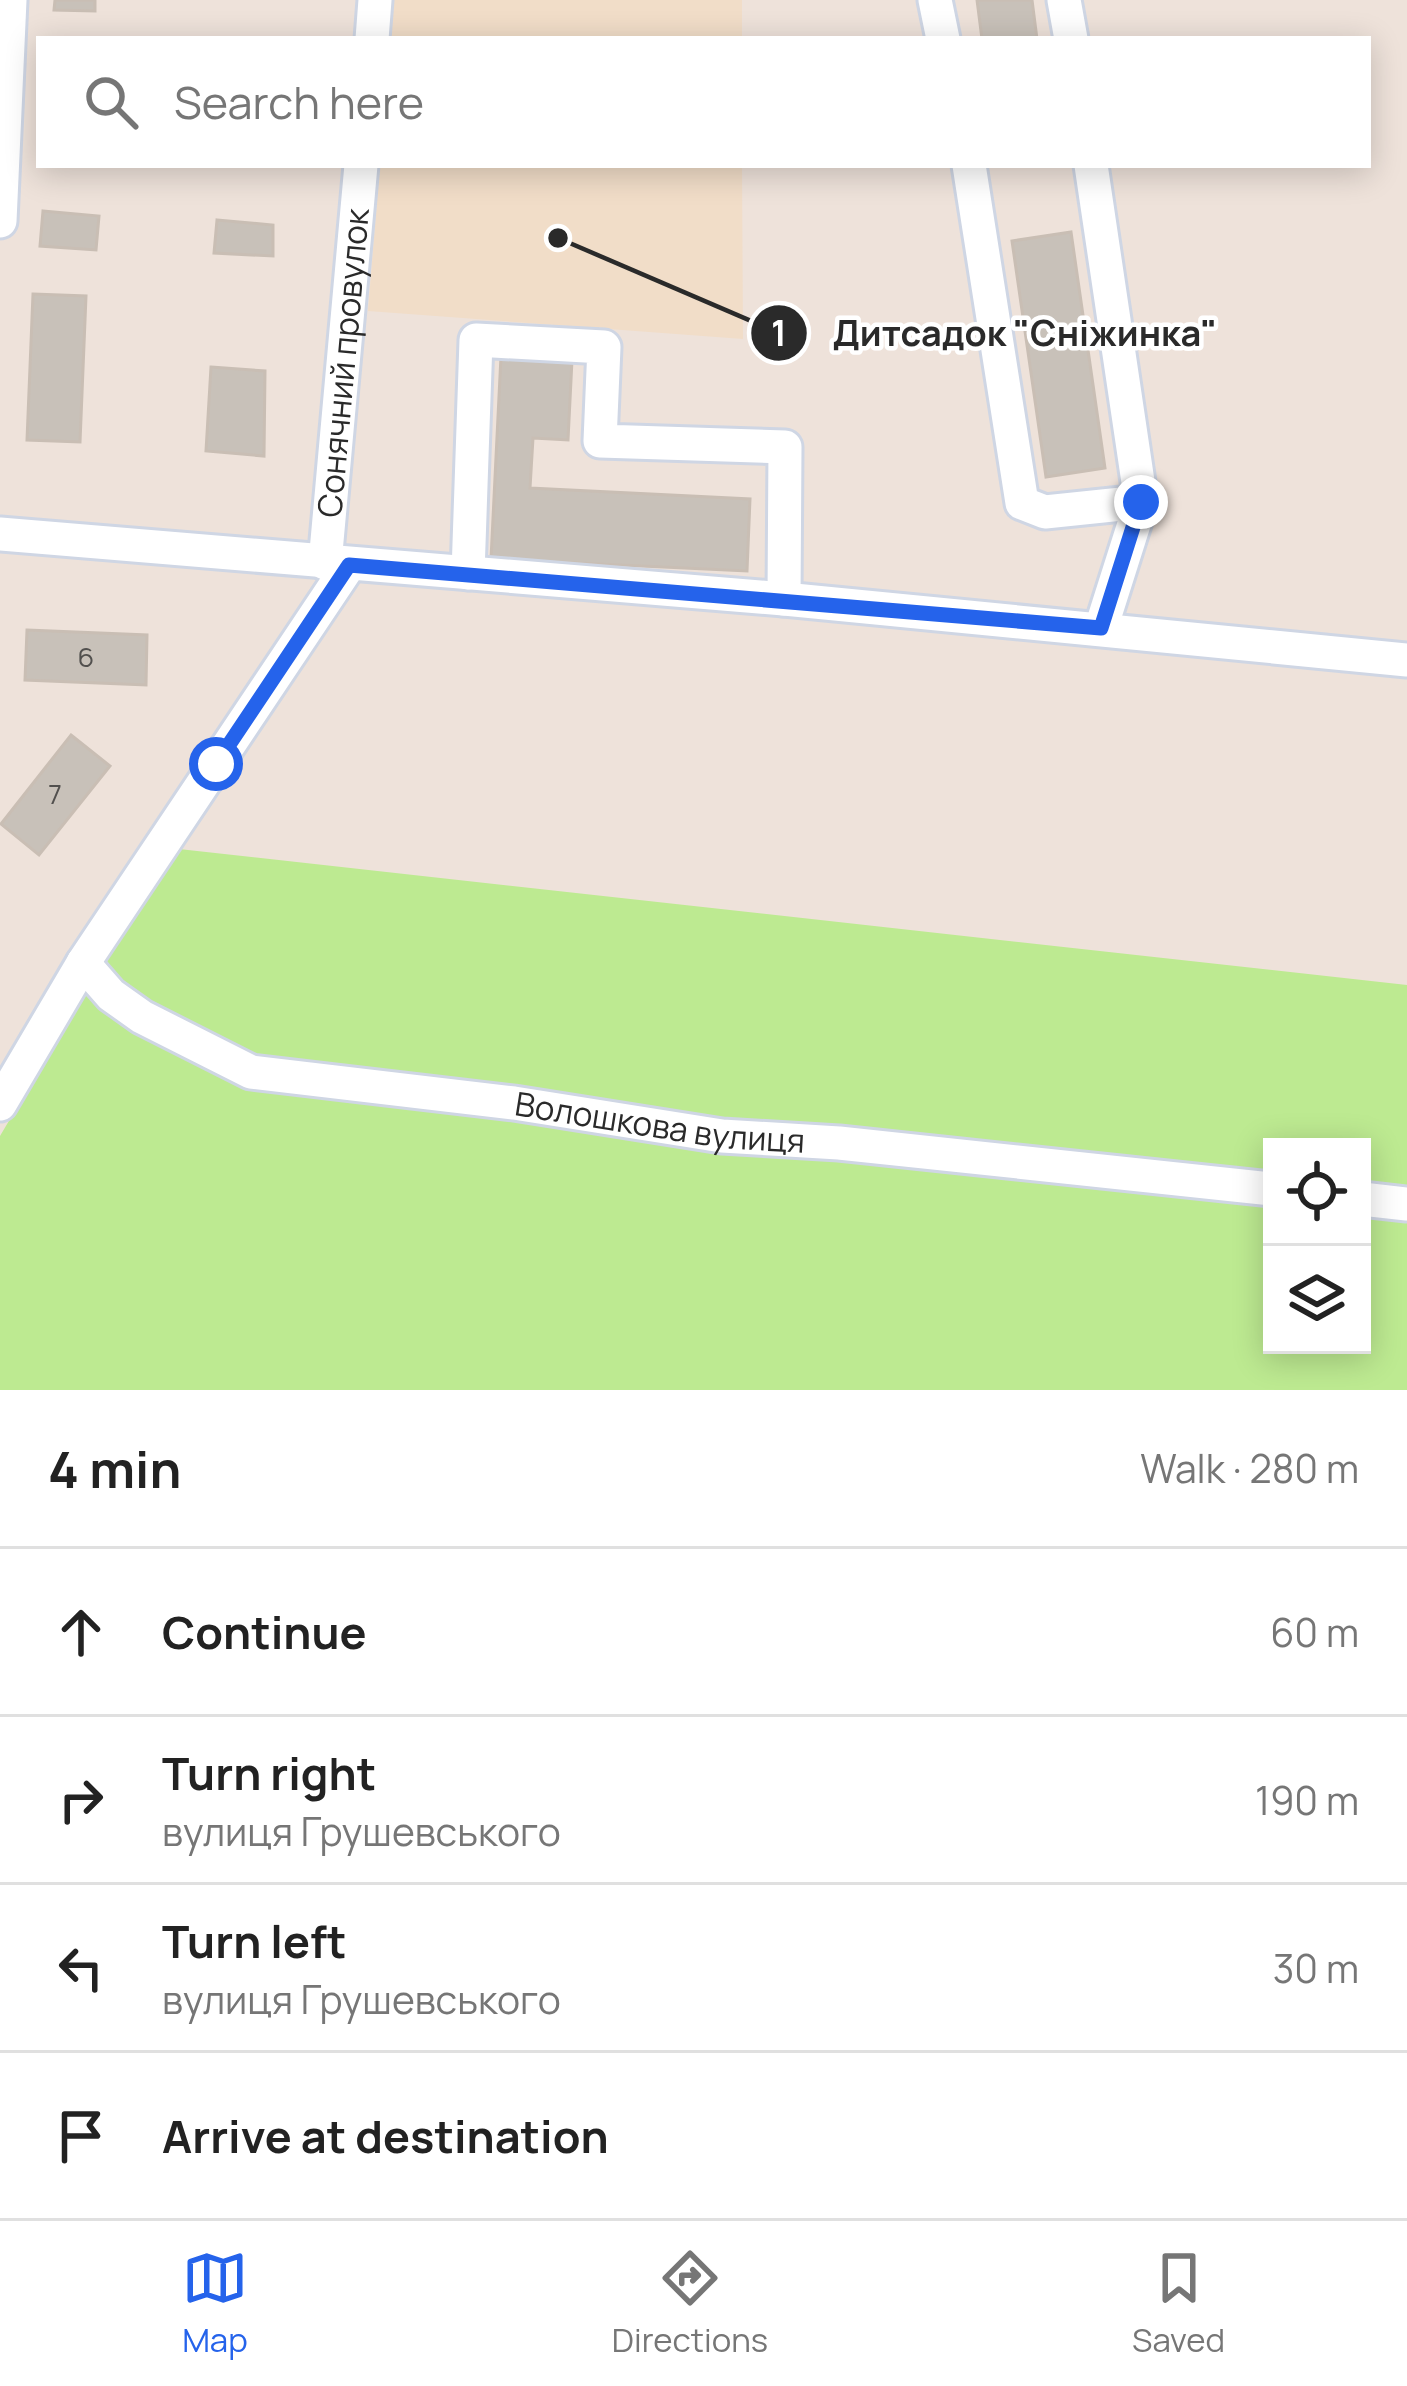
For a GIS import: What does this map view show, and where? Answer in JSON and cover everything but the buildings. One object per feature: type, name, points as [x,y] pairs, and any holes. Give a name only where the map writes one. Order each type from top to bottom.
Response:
[{"type":"street","points":[[0,221],[10,0]]},
{"type":"street","points":[[372,36],[375,0]]},
{"type":"street","points":[[935,0],[943,36]]},
{"type":"street","points":[[1064,0],[1070,36]]},
{"type":"street","name":"Сонячний провулок","points":[[337,564],[361,168]]},
{"type":"street","points":[[969,168],[1022,502],[1045,512],[1141,502]]},
{"type":"street","points":[[1091,168],[1141,502],[1101,628]]},
{"type":"street","points":[[468,573],[476,340],[604,347],[600,441],[785,447],[784,599]]},
{"type":"street","points":[[0,534],[784,599],[1407,660]]},
{"type":"street","points":[[0,1104],[83,963],[337,564]]},
{"type":"street","name":"Волошкова вулиця","points":[[83,963],[111,995],[142,1017],[251,1072],[514,1103],[722,1136],[839,1143],[1263,1189]]},
{"type":"street","points":[[1371,1200],[1407,1204]]},
{"type":"shaded area","points":[[393,0],[742,0],[742,36],[390,36]]},
{"type":"shaded area","points":[[380,168],[742,168],[743,339],[368,311]]},
{"type":"green space","points":[[179,849],[1407,985],[1407,1390],[0,1390],[0,1136],[97,972]]},
{"type":"place","name":"Дитсадок \"Сніжинка\"","points":[[558,238]]},
{"type":"route","points":[[216,764],[349,565],[1101,628],[1141,502]]}]
